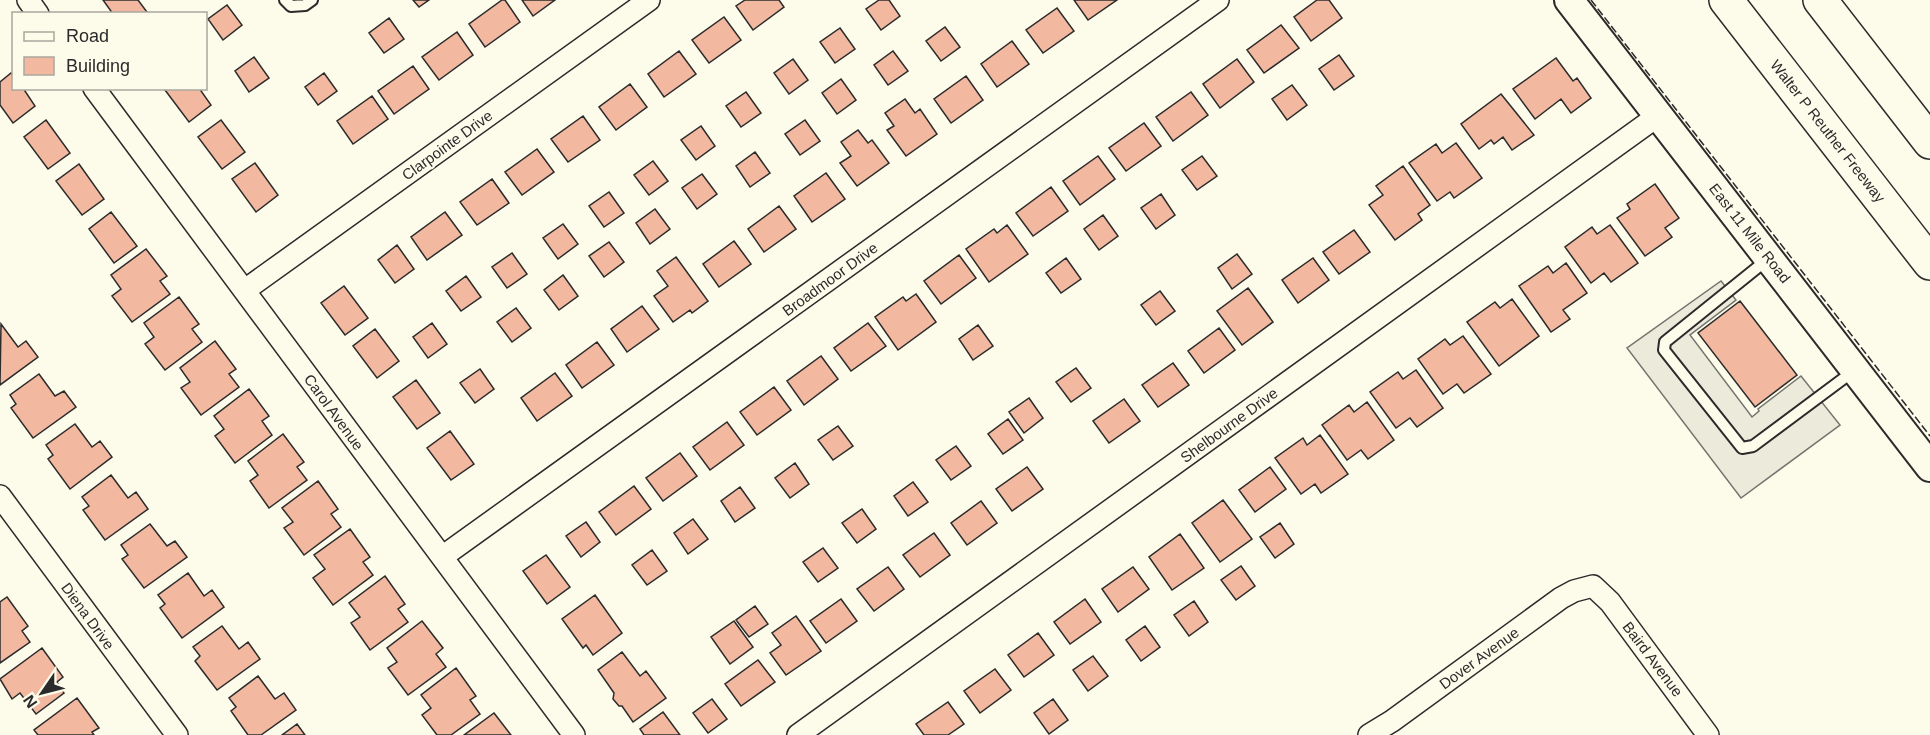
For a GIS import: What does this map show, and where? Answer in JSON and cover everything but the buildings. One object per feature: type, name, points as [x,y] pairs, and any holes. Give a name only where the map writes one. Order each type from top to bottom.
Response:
[{"type":"highway","name":"Walter P Reuther Freeway","points":[[1726,0],[1930,263]]},
{"type":"highway","points":[[1820,0],[1930,142]]},
{"type":"main road","name":"East 11 Mile Road","points":[[1569,0],[1930,467]]},
{"type":"street","name":"Clarpointe Drive","points":[[245,290],[649,0]]},
{"type":"street","name":"Broadmoor Drive","points":[[442,558],[1218,0]]},
{"type":"street","name":"Carol Avenue","points":[[95,90],[574,735]]},
{"type":"street","name":"Shelbourne Drive","points":[[798,735],[1659,115]]},
{"type":"street","name":"Diena Drive","points":[[0,496],[177,735]]},
{"type":"street","name":"Dover Avenue","points":[[1369,735],[1392,721],[1561,598],[1574,591],[1593,586]]},
{"type":"street","name":"Baird Avenue","points":[[1593,586],[1610,602],[1708,735]]},
{"type":"lane","points":[[285,0],[291,6],[305,5],[312,0]]},
{"type":"lane","points":[[1769,258],[1665,342],[1664,350],[1742,448],[1753,446],[1855,370]]},
{"type":"shaded area","points":[[1721,281],[1736,300],[1690,335],[1752,417],[1759,411],[1758,409],[1801,376],[1840,425],[1741,498],[1627,348]]},
{"type":"fence","points":[[1591,0],[1930,436]]}]
